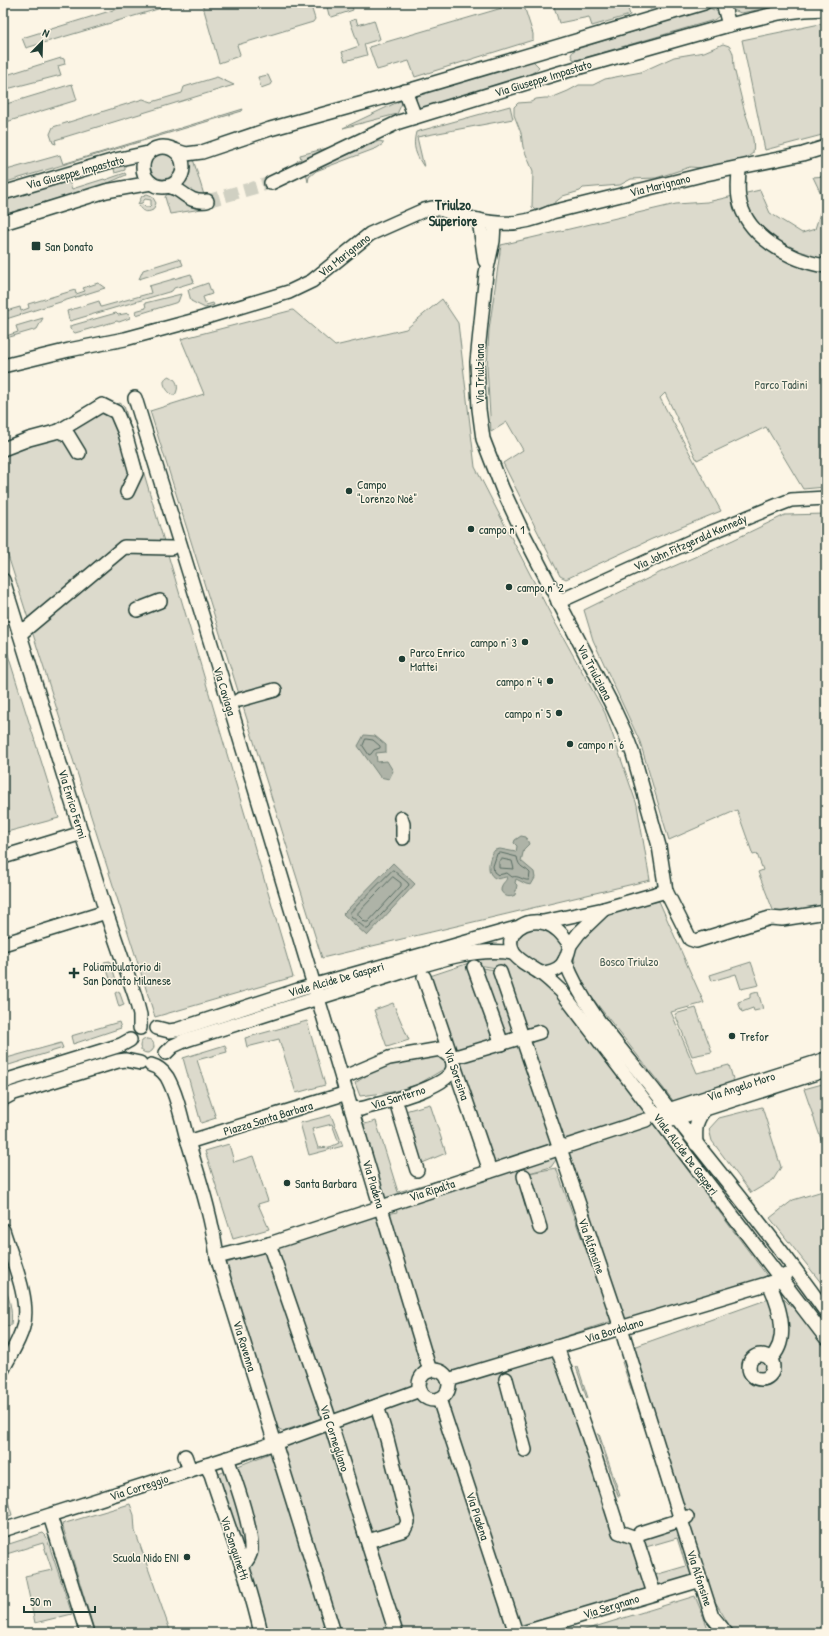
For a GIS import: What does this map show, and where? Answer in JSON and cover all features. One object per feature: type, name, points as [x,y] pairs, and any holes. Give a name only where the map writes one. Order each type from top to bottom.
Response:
[{"type":"street","points":[[111,190],[133,176],[143,166],[148,153],[159,147],[165,146],[186,154],[196,153],[270,129],[704,3]]},
{"type":"street","points":[[722,3],[728,25]]},
{"type":"street","name":"Via Giuseppe Impastato","points":[[271,183],[392,125],[415,117],[559,73],[728,25],[779,13],[826,9]]},
{"type":"street","points":[[405,91],[415,117]]},
{"type":"street","name":"Via Marignano","points":[[3,366],[69,350],[125,339],[203,318],[289,292],[312,281],[370,234],[424,210],[432,208],[439,209],[494,224],[517,223],[528,221],[552,212],[706,174],[803,154],[826,146]]},
{"type":"street","points":[[143,166],[146,177],[151,183],[160,187],[173,185],[180,178],[183,168],[181,157],[174,150]]},
{"type":"street","name":"Via Giuseppe Impastato","points":[[3,193],[114,160],[148,153]]},
{"type":"street","points":[[739,167],[739,198],[746,216],[757,231],[770,243],[789,254],[815,265],[826,266]]},
{"type":"street","points":[[3,223],[111,190],[151,183]]},
{"type":"street","points":[[168,186],[177,189],[193,200],[207,201]]},
{"type":"street","name":"Via Triulziana","points":[[479,220],[486,273]]},
{"type":"street","name":"Via Triulziana","points":[[494,224],[486,273],[477,362],[479,409],[483,438],[502,488],[523,533],[613,707],[633,754],[659,846],[666,892],[690,938],[696,941],[770,918],[782,919],[826,912]]},
{"type":"street","name":"Via Caviaga","points":[[135,398],[314,985]]},
{"type":"street","points":[[3,449],[29,439],[59,431],[102,405],[116,412],[125,434],[136,473],[127,492]]},
{"type":"street","points":[[59,431],[68,435],[79,453]]},
{"type":"street","name":"Via John Fitzgerald Kennedy","points":[[558,602],[705,535],[778,505],[791,500],[826,498]]},
{"type":"street","points":[[20,634],[124,547],[171,548]]},
{"type":"street","name":"Via Enrico Fermi","points":[[3,580],[106,912],[137,1001],[140,1015],[140,1028]]},
{"type":"street","points":[[137,610],[160,601]]},
{"type":"street","points":[[239,700],[275,690]]},
{"type":"street","points":[[401,818],[403,824],[403,838]]},
{"type":"street","points":[[3,857],[82,832]]},
{"type":"street","points":[[604,909],[579,933],[570,945],[565,960],[560,968],[550,973],[541,974],[513,953],[511,945],[512,937],[516,928],[523,924],[532,921],[543,922],[604,909],[666,892]]},
{"type":"street","points":[[3,944],[106,912]]},
{"type":"street","points":[[543,922],[558,930],[570,945]]},
{"type":"street","name":"Viale Alcide De Gasperi","points":[[157,1028],[169,1031],[176,1030],[314,985],[516,928]]},
{"type":"street","name":"Viale Alcide De Gasperi","points":[[166,1053],[173,1046],[186,1040],[453,957],[487,951],[513,953]]},
{"type":"street","name":"Viale Alcide De Gasperi","points":[[565,960],[571,977],[582,996],[609,1033],[757,1220],[826,1312]]},
{"type":"street","points":[[474,967],[502,1044]]},
{"type":"street","name":"Via Alfonsine","points":[[500,972],[684,1519],[712,1616],[726,1633]]},
{"type":"street","name":"Viale Alcide De Gasperi","points":[[541,974],[561,992],[774,1281],[824,1331]]},
{"type":"street","name":"Via Soresina","points":[[424,977],[490,1171]]},
{"type":"street","points":[[314,985],[318,998]]},
{"type":"street","name":"Via Piadena","points":[[318,998],[430,1371]]},
{"type":"street","points":[[3,1099],[14,1092],[66,1078],[121,1060],[145,1064],[159,1061],[166,1053],[167,1040],[163,1033],[157,1028],[150,1026],[140,1028],[134,1032],[129,1046],[131,1054],[135,1060],[145,1064]]},
{"type":"street","points":[[342,1078],[390,1058],[440,1049],[452,1058],[540,1032]]},
{"type":"street","points":[[3,1083],[11,1079],[121,1046],[130,1040]]},
{"type":"street","name":"Via Santerno","points":[[351,1108],[361,1109],[420,1092],[436,1085],[448,1075],[453,1068],[452,1058]]},
{"type":"street","name":"Via Angelo Moro","points":[[655,1119],[826,1059]]},
{"type":"street","points":[[62,1064],[66,1078]]},
{"type":"street","name":"Via Ravenna","points":[[145,1064],[162,1071],[169,1082],[207,1208],[217,1257],[305,1534],[334,1633]]},
{"type":"street","name":"Via Angelo Moro","points":[[672,1113],[706,1108],[826,1070]]},
{"type":"street","name":"Piazza Santa Barbara","points":[[188,1142],[347,1093]]},
{"type":"street","points":[[398,1108],[417,1170]]},
{"type":"street","name":"Via Angelo Moro","points":[[696,1144],[695,1132],[699,1115],[706,1108]]},
{"type":"street","name":"Via Ripalta","points":[[217,1257],[269,1244],[559,1148],[655,1119]]},
{"type":"street","points":[[524,1176],[540,1228]]},
{"type":"street","points":[[3,1230],[21,1287],[25,1312],[24,1326],[20,1338],[3,1369]]},
{"type":"street","name":"Via Cornegliano","points":[[269,1244],[331,1423],[396,1633]]},
{"type":"street","name":"Via Bordolano","points":[[448,1380],[774,1281],[794,1269]]},
{"type":"street","points":[[770,1359],[775,1353],[780,1342],[781,1333],[774,1281]]},
{"type":"street","points":[[557,1347],[591,1444],[619,1532],[636,1538]]},
{"type":"street","points":[[430,1371],[438,1371],[448,1380],[448,1391],[439,1399],[428,1399],[420,1390],[419,1384],[421,1379],[424,1374],[430,1371]]},
{"type":"street","points":[[506,1379],[525,1450]]},
{"type":"street","points":[[275,1443],[420,1390]]},
{"type":"street","name":"Via Piadena","points":[[439,1399],[516,1633]]},
{"type":"street","points":[[368,1541],[404,1530],[408,1522],[377,1406]]},
{"type":"street","name":"Via Correggio","points":[[3,1530],[275,1443]]},
{"type":"street","points":[[185,1456],[190,1470]]},
{"type":"street","points":[[227,1458],[239,1492],[250,1536],[251,1551],[247,1561],[242,1566]]},
{"type":"street","name":"Via Sanguinetti","points":[[206,1465],[211,1474],[242,1566],[261,1633]]},
{"type":"street","points":[[50,1516],[87,1633]]},
{"type":"street","points":[[636,1538],[640,1533],[684,1519]]},
{"type":"street","points":[[636,1538],[654,1593]]},
{"type":"street","name":"Via Sergnano","points":[[522,1633],[701,1580]]},
{"type":"green space","points":[[136,3],[170,3],[168,6],[26,48],[22,38]]},
{"type":"green space","points":[[202,3],[310,3],[315,19],[313,22],[237,45],[240,54],[239,56],[219,63]]},
{"type":"green space","points":[[326,3],[351,3],[353,10],[332,17],[329,15]]},
{"type":"green space","points":[[523,3],[533,34],[533,40],[415,77],[409,61],[377,70],[369,47]]},
{"type":"green space","points":[[553,3],[626,3],[630,15],[592,26],[589,17],[559,23]]},
{"type":"green space","points":[[648,3],[669,3],[650,9]]},
{"type":"green space","points":[[733,3],[795,3],[741,13],[733,10]]},
{"type":"green space","points":[[710,8],[718,12],[719,16],[714,20],[577,60],[573,59],[571,55],[573,51],[577,49]]},
{"type":"green space","points":[[356,19],[358,25],[374,20],[380,39],[364,44],[367,55],[345,61],[342,52],[359,46],[350,21]]},
{"type":"green space","points":[[820,24],[826,25],[826,134],[765,150],[742,40]]},
{"type":"green space","points":[[723,44],[729,46],[733,55],[734,68],[752,135],[754,147],[753,153],[745,159],[720,165],[703,168],[690,167],[656,178],[631,179],[620,185],[583,188],[580,191],[563,196],[553,204],[535,210],[532,207],[533,171],[523,147],[521,133],[514,115],[514,107],[518,103],[531,102],[536,99],[551,98],[579,85],[593,85],[605,79],[641,72],[674,57],[704,52]]},
{"type":"green space","points":[[61,58],[64,59],[65,64],[58,66],[61,75],[3,90],[3,76]]},
{"type":"green space","points":[[532,60],[539,67],[527,76],[423,109],[417,105],[416,97],[422,93]]},
{"type":"green space","points":[[268,75],[272,84],[261,88],[258,77]]},
{"type":"green space","points":[[217,77],[234,85],[55,140],[56,144],[53,143],[50,134],[53,127],[143,99],[152,102],[182,93],[184,87]]},
{"type":"green space","points":[[72,84],[77,100],[3,123],[3,105]]},
{"type":"green space","points":[[402,100],[403,101],[397,114],[343,128]]},
{"type":"green space","points":[[510,106],[513,119],[417,137],[424,167],[419,159],[415,147],[414,142],[416,132]]},
{"type":"green space","points":[[243,109],[242,111],[3,183],[3,171],[60,155],[63,164]]},
{"type":"green space","points":[[379,141],[383,142],[383,144],[377,148],[316,171],[309,177],[308,182],[306,173]]},
{"type":"green space","points":[[339,145],[298,163],[297,161],[301,159],[300,155]]},
{"type":"green space","points":[[163,153],[173,156],[176,166],[173,176],[163,179],[153,176],[150,166],[153,156]]},
{"type":"green space","points":[[193,159],[204,195],[197,197],[180,185],[187,173],[188,161]]},
{"type":"green space","points":[[125,163],[125,170],[115,173],[113,165]]},
{"type":"green space","points":[[125,173],[126,175],[106,184],[3,215],[3,198],[68,179],[72,189]]},
{"type":"green space","name":"Parco Tadini","points":[[826,176],[826,487],[803,489],[766,427],[697,460],[665,393],[660,398],[721,511],[652,539],[566,579],[560,576],[503,463],[523,450],[507,422],[491,432],[487,367],[489,330],[501,245],[676,204],[707,202],[760,190],[770,213],[802,233],[815,229],[824,200],[813,177]]},
{"type":"green space","points":[[147,194],[152,196],[156,203],[153,210],[147,212],[143,211],[139,206],[143,205],[145,207],[149,207],[151,205],[151,200],[145,199],[142,203],[138,204],[142,196]]},
{"type":"green space","points":[[167,194],[207,206],[208,208],[170,214],[165,197]]},
{"type":"green space","points":[[178,259],[181,260],[183,265],[139,279],[143,270]]},
{"type":"green space","points":[[191,274],[194,282],[174,288],[172,291],[70,321],[69,320],[67,311],[99,301],[101,307],[151,293],[149,286]]},
{"type":"green space","points":[[98,283],[105,288],[3,320],[6,311],[20,307],[21,311],[29,308],[28,304],[75,290],[76,294],[85,291],[83,288]]},
{"type":"green space","points":[[208,283],[212,294],[203,297],[206,305],[213,303],[214,305],[205,308],[191,301],[188,290]]},
{"type":"green space","points":[[181,294],[178,302],[136,315],[135,311],[146,308],[145,303]]},
{"type":"green space","name":"Parco Enrico Mattei","points":[[442,299],[458,323],[475,467],[552,617],[605,713],[637,805],[650,880],[322,958],[150,411],[204,394],[181,339],[293,310],[335,346],[406,329]]},
{"type":"green space","points":[[116,313],[118,315],[129,313],[130,318],[75,333],[70,329],[70,326]]},
{"type":"green space","points":[[43,318],[37,329],[3,339],[3,337],[18,332],[16,326]]},
{"type":"green space","points":[[169,376],[176,381],[177,384],[177,392],[175,395],[172,395],[164,385],[164,380]]},
{"type":"green space","points":[[120,403],[124,406],[293,977],[155,1017],[3,540],[3,442]]},
{"type":"green space","points":[[826,514],[826,907],[775,915],[758,872],[763,870],[757,854],[753,855],[737,810],[669,840],[640,742],[593,640],[584,610],[663,571],[785,515]]},
{"type":"green space","points":[[3,639],[59,818],[3,833]]},
{"type":"green space","name":"Bosco Triulzo","points":[[659,901],[704,1003],[671,1012],[697,1073],[729,1065],[735,1086],[675,1103],[582,985],[576,969],[574,956],[575,949],[585,932],[605,913]]},
{"type":"green space","points":[[532,926],[550,930],[563,945],[564,951],[557,964],[542,967],[517,950],[517,940],[519,935],[521,932]]},
{"type":"green space","points":[[471,955],[512,955],[542,979],[571,1014],[768,1277],[626,1319],[619,1309],[560,1154],[551,1167],[529,1173],[556,1168],[612,1321],[451,1374],[425,1366],[413,1384],[401,1392],[283,1431],[276,1427],[225,1264],[310,1235],[354,1222],[397,1212],[393,1198],[383,1199],[361,1125],[376,1121],[398,1192],[492,1165],[459,1060],[526,1029],[503,969],[478,965]]},
{"type":"green space","points":[[110,961],[117,983],[112,984],[104,962]]},
{"type":"green space","points":[[472,962],[481,968],[496,970],[518,1035],[457,1053],[430,976]]},
{"type":"green space","points":[[751,962],[759,985],[741,989],[736,974],[712,981],[710,975]]},
{"type":"green space","points":[[119,991],[124,1005],[119,1007],[115,993]]},
{"type":"green space","points":[[758,992],[763,1009],[754,1011],[753,1008],[742,1012],[738,1002],[750,998],[750,994]]},
{"type":"green space","points":[[393,1003],[409,1040],[387,1047],[374,1010]]},
{"type":"green space","points":[[696,1008],[712,1052],[692,1056],[675,1014]]},
{"type":"green space","points":[[307,1021],[325,1085],[296,1093],[279,1039],[247,1047],[245,1038]]},
{"type":"green space","points":[[119,1022],[121,1028],[73,1044],[71,1036]]},
{"type":"green space","points":[[147,1039],[152,1041],[154,1046],[152,1051],[147,1053],[142,1051],[140,1046],[142,1041]]},
{"type":"green space","points":[[61,1043],[63,1048],[9,1065],[3,1061],[3,1059]]},
{"type":"green space","points":[[225,1045],[227,1052],[197,1060],[216,1118],[201,1123],[183,1058]]},
{"type":"green space","points":[[445,1056],[449,1066],[417,1085],[392,1092],[360,1096],[355,1083],[370,1073],[395,1062]]},
{"type":"green space","points":[[826,1083],[826,1151],[825,1151],[804,1089]]},
{"type":"green space","points":[[430,1104],[446,1153],[420,1164],[405,1111]]},
{"type":"green space","points":[[762,1107],[781,1167],[773,1180],[751,1193],[712,1141],[709,1129],[719,1118]]},
{"type":"green space","points":[[331,1115],[343,1146],[309,1155],[300,1123]],"holes":[[[332,1124],[339,1143],[330,1147],[318,1148],[312,1129]]]},
{"type":"green space","points":[[229,1144],[234,1162],[253,1156],[268,1201],[258,1204],[269,1229],[233,1239],[205,1151]]},
{"type":"green space","points":[[826,1190],[826,1289],[770,1218],[793,1200]]},
{"type":"green space","points":[[3,1283],[10,1303],[11,1325],[3,1327]]},
{"type":"green space","points":[[780,1295],[807,1322],[826,1348],[826,1633],[735,1633],[736,1631],[731,1628],[704,1583],[631,1348]]},
{"type":"green space","points":[[556,1352],[617,1532],[632,1538],[649,1590],[520,1628],[448,1411],[448,1400],[456,1384]]},
{"type":"green space","points":[[625,1361],[646,1422],[643,1424],[622,1362]]},
{"type":"green space","points":[[576,1367],[578,1367],[588,1398],[587,1399]]},
{"type":"green space","points":[[435,1375],[442,1378],[445,1385],[442,1392],[435,1395],[428,1392],[425,1385],[428,1378]]},
{"type":"green space","points":[[419,1398],[435,1408],[509,1633],[265,1633],[216,1475],[403,1399]]},
{"type":"green space","points":[[646,1431],[648,1431],[675,1518],[673,1519]]},
{"type":"green space","points":[[599,1434],[620,1496],[618,1496]]},
{"type":"green space","points":[[3,1485],[12,1515],[3,1518]]},
{"type":"green space","points":[[130,1504],[134,1515],[135,1531],[171,1633],[95,1633],[62,1524]]},
{"type":"green space","points":[[681,1526],[698,1576],[659,1588],[655,1575],[686,1566],[677,1538],[646,1547],[644,1537]]},
{"type":"green space","points":[[43,1533],[46,1536],[72,1614],[35,1623],[25,1576],[52,1570],[43,1543],[3,1555],[3,1546]]},
{"type":"green space","points":[[695,1596],[710,1633],[575,1633]]},
{"type":"water","points":[[364,735],[375,736],[386,745],[386,752],[376,753],[377,762],[387,761],[393,771],[389,779],[380,777],[358,746]]},
{"type":"water","points":[[521,836],[526,837],[529,844],[524,849],[521,861],[534,872],[535,878],[531,885],[516,879],[515,883],[517,885],[515,895],[507,896],[501,891],[507,877],[498,879],[492,876],[489,869],[489,864],[491,856],[495,850],[500,849],[516,852],[517,846],[514,843],[515,840]]},
{"type":"water","points":[[393,863],[415,884],[367,936],[343,914]]},
{"type":"tunnel","points":[[207,201],[271,183]]},
{"type":"place","name":"San Donato","points":[[36,246]]},
{"type":"place","name":"Campo \"Lorenzo Noè\"","points":[[349,491]]},
{"type":"place","name":"campo n° 1","points":[[471,529]]},
{"type":"place","name":"campo n° 2","points":[[509,587]]},
{"type":"place","name":"campo n° 3","points":[[525,642]]},
{"type":"place","name":"Parco Enrico Mattei","points":[[402,659]]},
{"type":"place","name":"campo n° 4","points":[[550,681]]},
{"type":"place","name":"campo n° 5","points":[[559,713]]},
{"type":"place","name":"campo n° 6","points":[[570,744]]},
{"type":"place","name":"Poliambulatorio di San Donato Milanese","points":[[74,973]]},
{"type":"place","name":"Trefor","points":[[732,1036]]},
{"type":"place","name":"Santa Barbara","points":[[287,1183]]},
{"type":"place","name":"Scuola Nido ENI","points":[[187,1557]]},
{"type":"district","name":"Triulzo Superiore","points":[[453,212]]}]
